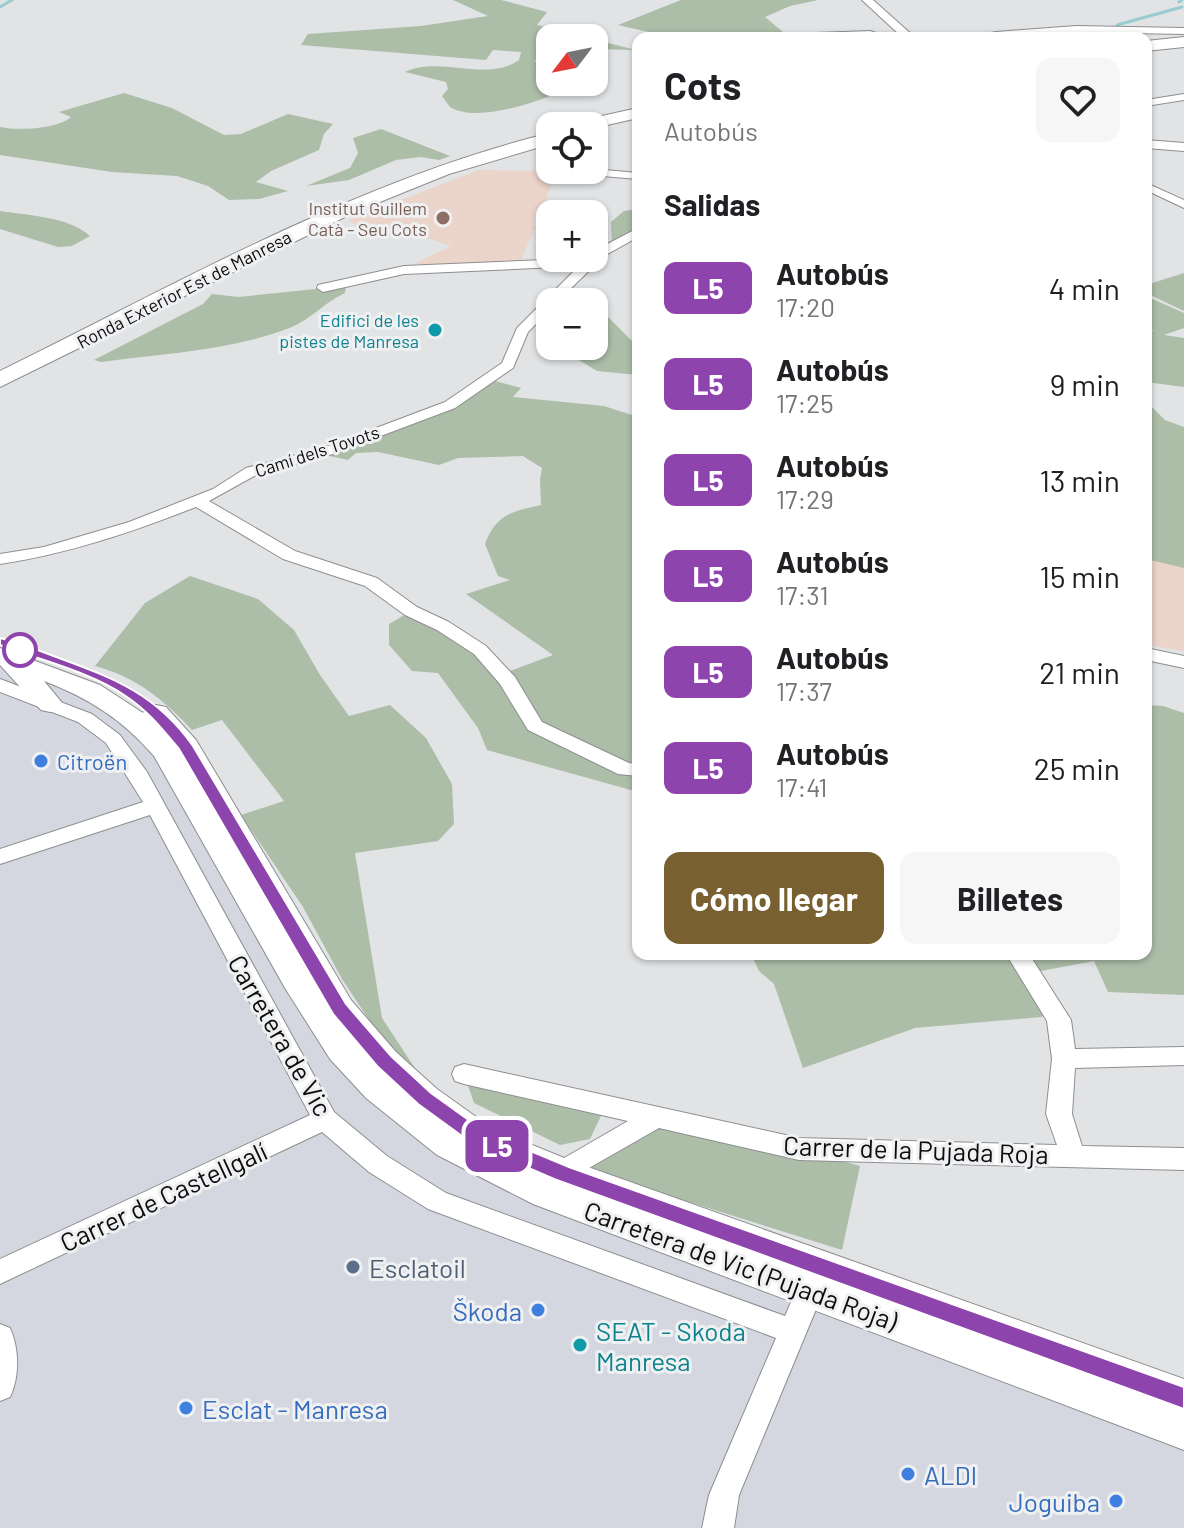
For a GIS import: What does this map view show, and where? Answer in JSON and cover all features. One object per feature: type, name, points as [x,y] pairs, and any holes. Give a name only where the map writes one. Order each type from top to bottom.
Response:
[{"type":"highway","points":[[1152,43],[1184,40]]},
{"type":"highway","points":[[608,121],[632,116]]},
{"type":"highway","points":[[608,123],[632,117]]},
{"type":"highway","name":"Ronda Exterior Est de Manresa","points":[[1,377],[283,232],[391,184],[448,163],[536,140]]},
{"type":"highway","name":"Ronda Exterior Est de Manresa","points":[[1,377],[167,305],[237,262],[399,187],[536,141]]},
{"type":"main road","points":[[2,660],[35,683],[50,704]]},
{"type":"main road","name":"Carretera de Vic (Pujada Roja)","points":[[2,660],[101,678],[131,693],[161,717],[186,746],[339,1009],[384,1061],[425,1099],[480,1139],[561,1173],[1184,1398]]},
{"type":"main road","name":"Carretera de Vic (Pujada Roja)","points":[[2,660],[86,687],[114,702],[143,724],[165,752],[296,979],[342,1050],[378,1088],[450,1145],[546,1193],[1184,1430]]},
{"type":"street","points":[[867,0],[903,32]]},
{"type":"street","points":[[881,32],[893,26]]},
{"type":"street","points":[[1010,32],[1088,29],[1184,31]]},
{"type":"street","points":[[1152,102],[1184,97]]},
{"type":"street","points":[[1152,147],[1184,149]]},
{"type":"street","points":[[608,174],[632,176]]},
{"type":"street","points":[[1152,189],[1184,204]]},
{"type":"street","name":"Camí dels Tovots","points":[[608,249],[632,235]]},
{"type":"street","points":[[323,288],[404,270],[536,264]]},
{"type":"street","name":"Camí dels Tovots","points":[[565,288],[582,272]]},
{"type":"street","name":"Camí dels Tovots","points":[[0,559],[74,544],[197,501],[252,471],[328,451],[450,405],[508,365],[514,358],[522,331],[536,316]]},
{"type":"street","points":[[197,501],[289,555],[371,582],[411,611],[443,626],[480,650],[508,681],[535,726],[632,770]]},
{"type":"street","points":[[1152,655],[1184,662]]},
{"type":"street","name":"Carretera de Vic","points":[[50,704],[85,718],[113,739],[137,772],[325,1119],[378,1164],[437,1201],[792,1331]]},
{"type":"street","points":[[0,857],[154,806]]},
{"type":"street","points":[[1021,960],[1059,1020],[1064,1059],[1059,1114],[1073,1156]]},
{"type":"street","points":[[1064,1059],[1184,1056]]},
{"type":"street","name":"Carrer de la Pujada Roja","points":[[464,1074],[799,1149],[1184,1159]]},
{"type":"street","points":[[561,1173],[654,1118]]},
{"type":"street","name":"Carrer de Castellgalí","points":[[0,1272],[325,1119]]},
{"type":"street","points":[[718,1528],[724,1495],[810,1290]]},
{"type":"street","points":[[0,1337],[3,1350],[0,1387]]},
{"type":"shaded area","name":"Institut Guillem Catà - Seu Cots","points":[[479,170],[536,171],[536,184],[551,184],[546,200],[536,200],[532,225],[536,226],[520,262],[426,268],[416,263],[451,246],[427,238],[396,237],[358,228],[349,220]]},
{"type":"shaded area","points":[[1152,560],[1184,568],[1184,651],[1152,646]]},
{"type":"shaded area","points":[[0,664],[60,687],[121,716],[161,766],[419,1138],[1184,1415],[1184,1528],[0,1528]]},
{"type":"green space","points":[[453,0],[501,0],[547,12],[536,24],[536,96],[551,96],[496,111],[463,112],[450,107],[442,96],[448,89],[446,82],[405,72],[433,66],[492,69],[519,60],[521,52],[493,50],[486,60],[301,45],[308,34],[421,26],[488,16]]},
{"type":"green space","points":[[681,0],[818,0],[790,6],[765,17],[783,32],[648,32],[618,25]]},
{"type":"green space","points":[[608,43],[632,49],[608,49]]},
{"type":"green space","points":[[124,93],[172,108],[224,135],[241,134],[288,114],[333,124],[324,134],[319,150],[271,171],[256,182],[288,191],[259,199],[229,200],[208,186],[177,176],[112,172],[0,155],[0,127],[27,129],[57,124],[71,117],[59,112]]},
{"type":"green space","points":[[381,129],[450,156],[439,160],[421,157],[396,160],[349,180],[306,186],[350,168],[358,153],[353,138]]},
{"type":"green space","points":[[632,210],[632,235],[612,246],[611,222],[624,211]]},
{"type":"green space","points":[[0,211],[60,221],[90,236],[72,246],[58,247],[0,229]]},
{"type":"green space","points":[[1184,273],[1184,311],[1152,296],[1152,283]]},
{"type":"green space","points":[[346,286],[345,293],[305,320],[269,335],[198,350],[101,362],[94,360],[203,304],[212,294],[238,297]]},
{"type":"green space","points":[[1152,299],[1184,313],[1184,328],[1164,335],[1184,338],[1184,387],[1152,383],[1152,330],[1155,331],[1152,330]]},
{"type":"green space","points":[[608,317],[632,341],[632,374],[597,371],[579,360],[608,360]]},
{"type":"green space","points":[[491,380],[521,388],[513,397],[604,406],[632,415],[632,790],[487,750],[478,728],[438,673],[412,671],[389,645],[389,624],[411,611],[443,626],[502,674],[553,655],[466,594],[510,580],[498,576],[485,544],[500,520],[522,509],[541,505],[542,468],[523,456],[458,458],[439,465],[378,452],[356,453],[348,460],[330,456]]},
{"type":"green space","points":[[1152,407],[1165,420],[1184,427],[1184,568],[1152,560]]},
{"type":"green space","points":[[190,576],[258,599],[294,630],[349,716],[390,705],[426,738],[452,784],[454,824],[438,841],[355,853],[382,1018],[428,1088],[377,1032],[342,979],[303,907],[241,815],[284,801],[222,720],[192,730],[148,690],[123,676],[95,666],[145,603]]},
{"type":"green space","points":[[1152,705],[1184,713],[1184,995],[1108,992],[1094,961],[1030,973],[1053,1011],[1041,1017],[915,1028],[803,1068],[774,984],[759,971],[754,960],[1152,960]]},
{"type":"green space","points":[[464,1074],[606,1105],[590,1139],[560,1145],[474,1103]]},
{"type":"green space","points":[[667,1122],[799,1149],[860,1166],[842,1250],[584,1169]]},
{"type":"waterway","points":[[0,7],[12,0]]},
{"type":"waterway","points":[[1117,25],[1182,7]]},
{"type":"bus line","name":"L5","points":[[0,642],[101,678],[131,693],[161,717],[186,746],[339,1009],[384,1061],[425,1099],[480,1139],[561,1173],[1184,1398]]},
{"type":"place","name":"Institut Guillem Catà - Seu Cots","points":[[443,218]]},
{"type":"place","name":"Edifici de les pistes de Manresa","points":[[435,330]]},
{"type":"place","name":"Citroën","points":[[41,761]]},
{"type":"place","name":"Esclatoil","points":[[353,1267]]},
{"type":"place","name":"Škoda","points":[[538,1310]]},
{"type":"place","name":"SEAT - Skoda Manresa","points":[[580,1345]]},
{"type":"place","name":"Esclat - Manresa","points":[[186,1408]]},
{"type":"place","name":"ALDI","points":[[908,1474]]},
{"type":"place","name":"Joguiba","points":[[1116,1501]]}]
